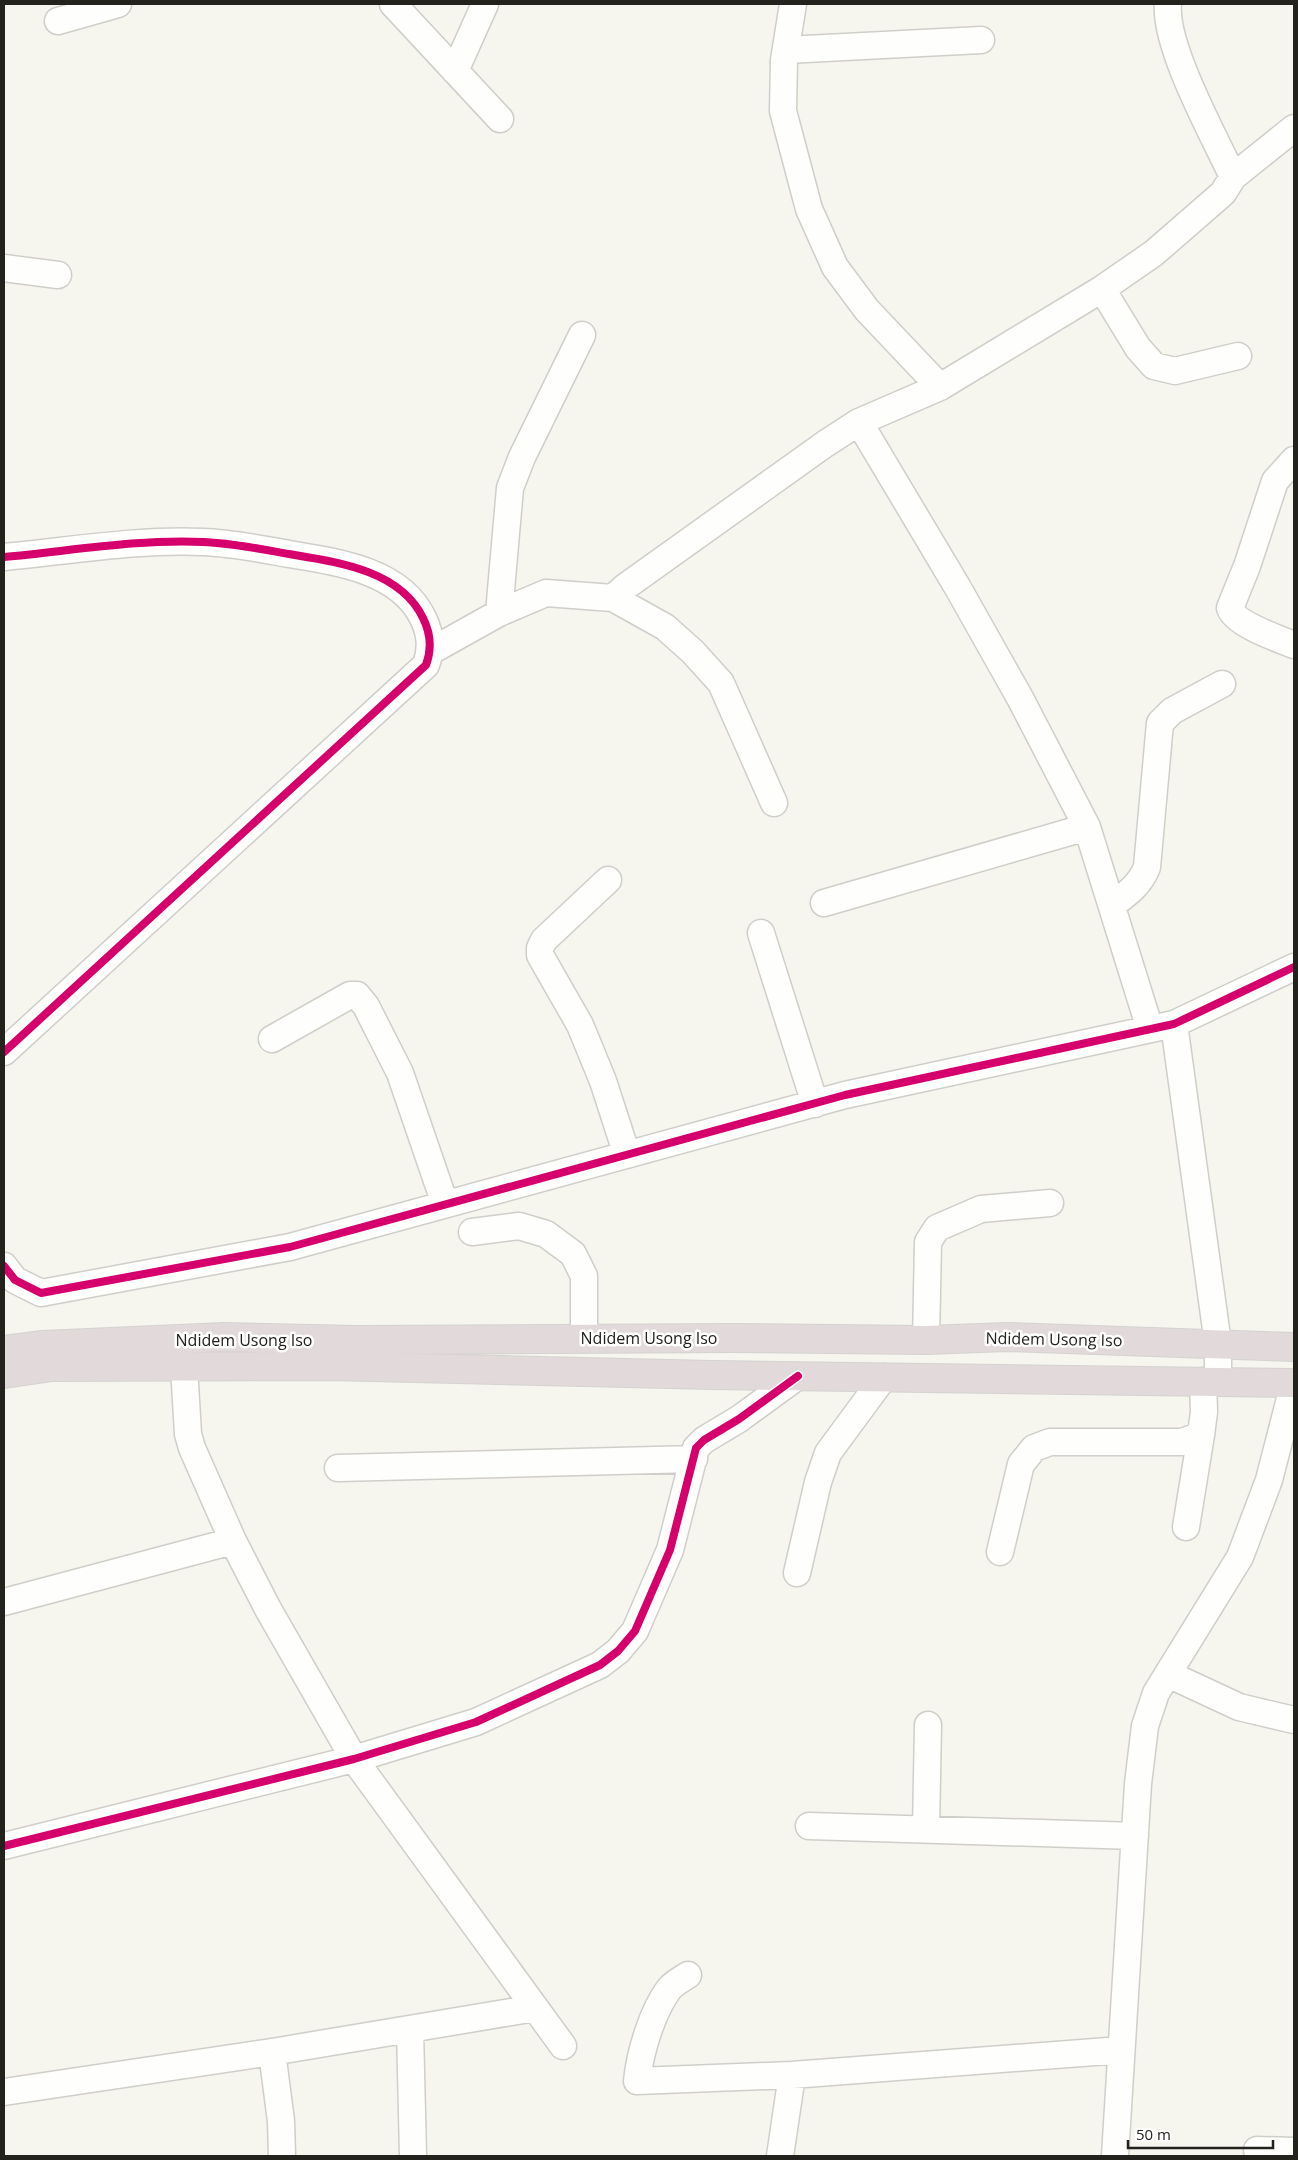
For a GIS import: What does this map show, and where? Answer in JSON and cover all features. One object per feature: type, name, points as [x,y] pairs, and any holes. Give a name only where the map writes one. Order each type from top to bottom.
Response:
[{"type":"highway","name":"Ndidem Usong Iso","points":[[4,1350],[43,1346],[224,1338],[357,1340],[926,1340],[1007,1337],[1294,1346]]},
{"type":"highway","name":"Ndidem Usong Iso","points":[[4,1374],[52,1367],[329,1366],[798,1376],[1294,1382]]},
{"type":"street","points":[[58,22],[118,4]]},
{"type":"street","points":[[392,4],[500,119]]},
{"type":"street","points":[[455,71],[485,4]]},
{"type":"street","points":[[792,4],[786,50],[783,112],[809,209],[835,267],[867,310],[940,387]]},
{"type":"street","points":[[1168,4],[1167,12],[1172,35],[1186,74],[1233,177]]},
{"type":"street","points":[[786,50],[981,40]]},
{"type":"street","points":[[613,598],[625,586],[859,422],[940,387],[1102,289],[1154,253],[1223,193],[1233,177],[1294,128]]},
{"type":"street","points":[[4,268],[58,276]]},
{"type":"street","points":[[1102,289],[1138,348],[1154,366],[1175,371],[1238,356]]},
{"type":"street","points":[[499,612],[510,488],[522,457],[582,335]]},
{"type":"street","points":[[859,422],[958,588],[1010,681],[1087,827],[1112,905],[1162,1026],[1218,1344],[1204,1412],[1186,1527]]},
{"type":"street","points":[[1294,460],[1275,481],[1247,566],[1230,608],[1231,611],[1256,629],[1294,645]]},
{"type":"street","points":[[4,557],[139,543],[203,542],[260,548],[337,562],[372,574],[396,586],[418,607],[428,628],[431,651],[426,665],[4,1052]]},
{"type":"street","points":[[431,651],[499,612],[546,593],[613,598],[665,626],[693,652],[721,683],[774,804]]},
{"type":"street","points":[[1112,905],[1135,888],[1147,867],[1160,723],[1172,711],[1222,684]]},
{"type":"street","points":[[824,903],[1087,827]]},
{"type":"street","points":[[608,880],[544,940],[540,948],[540,955],[580,1025],[603,1081],[627,1154]]},
{"type":"street","points":[[761,932],[815,1104]]},
{"type":"street","points":[[4,1266],[15,1280],[41,1293],[290,1247],[815,1104],[1162,1026],[1294,967]]},
{"type":"street","points":[[272,1039],[350,995],[357,995],[366,1006],[400,1073],[445,1204]]},
{"type":"street","points":[[926,1340],[928,1242],[937,1228],[981,1209],[1050,1203]]},
{"type":"street","points":[[472,1232],[519,1226],[546,1234],[573,1254],[584,1276],[584,1339]]},
{"type":"street","points":[[184,1367],[188,1434],[192,1448],[233,1541],[268,1609],[354,1759],[563,2046]]},
{"type":"street","points":[[4,1846],[354,1759],[476,1722],[600,1665],[618,1651],[635,1630],[670,1550],[696,1448],[704,1440],[739,1418],[798,1376]]},
{"type":"street","points":[[797,1573],[818,1482],[828,1452],[884,1377]]},
{"type":"street","points":[[1115,2156],[1135,1836],[1145,1726],[1156,1693],[1240,1557],[1269,1480],[1294,1382]]},
{"type":"street","points":[[1000,1552],[1021,1464],[1034,1448],[1050,1442],[1182,1442],[1201,1435]]},
{"type":"street","points":[[338,1468],[694,1459]]},
{"type":"street","points":[[4,1602],[233,1541]]},
{"type":"street","points":[[1168,1674],[1239,1707],[1294,1720]]},
{"type":"street","points":[[926,1829],[928,1725]]},
{"type":"street","points":[[809,1826],[1135,1836]]},
{"type":"street","points":[[688,1975],[670,1987],[658,2009],[640,2058],[637,2081],[792,2074],[1121,2050]]},
{"type":"street","points":[[4,2092],[272,2052],[534,2008]]},
{"type":"street","points":[[410,2029],[413,2156]]},
{"type":"street","points":[[272,2052],[281,2122],[282,2156]]},
{"type":"street","points":[[780,2156],[792,2074]]},
{"type":"street","points":[[1257,2150],[1294,2151]]},
{"type":"cycle path","points":[[4,557],[128,544],[178,542],[236,545],[346,565],[383,579],[399,589],[413,602],[428,630],[430,647],[426,665],[4,1052]]},
{"type":"cycle path","points":[[4,1266],[15,1280],[41,1293],[290,1247],[845,1095],[1174,1024],[1294,967]]},
{"type":"cycle path","points":[[4,1846],[354,1759],[476,1722],[600,1665],[618,1651],[635,1631],[670,1550],[696,1448],[704,1440],[739,1419],[798,1376]]}]
